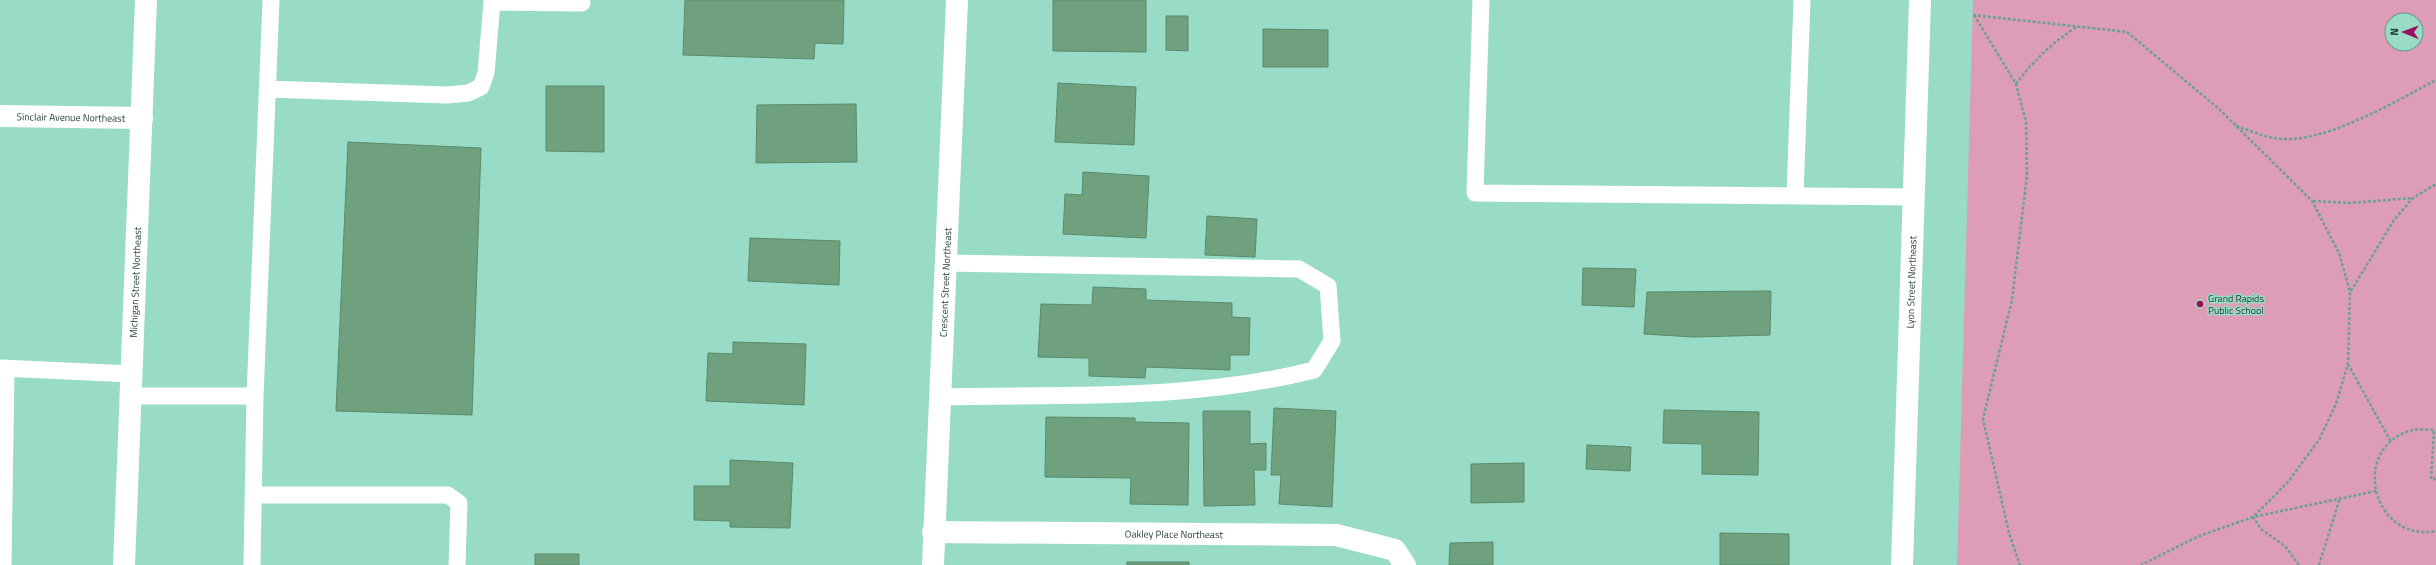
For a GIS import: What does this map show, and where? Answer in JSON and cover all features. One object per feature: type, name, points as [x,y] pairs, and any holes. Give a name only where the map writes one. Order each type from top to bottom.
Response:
[{"type":"street","name":"Michigan Street Northeast","points":[[124,565],[146,0]]},
{"type":"street","name":"Crescent Street Northeast","points":[[933,565],[933,532],[958,0]]},
{"type":"street","name":"Lyon Street Northeast","points":[[1902,565],[1920,0]]},
{"type":"street","name":"Sinclair Avenue Northeast","points":[[0,116],[142,118]]},
{"type":"street","name":"Oakley Place Northeast","points":[[933,532],[1336,535],[1395,550],[1404,565]]},
{"type":"lane","points":[[252,565],[256,396],[270,0]]},
{"type":"lane","points":[[1481,0],[1475,193],[1914,197]]},
{"type":"lane","points":[[1795,195],[1802,0]]},
{"type":"lane","points":[[267,89],[446,95],[468,93],[481,88],[486,73],[492,1],[582,3]]},
{"type":"lane","points":[[939,397],[1142,394],[1268,382],[1314,370],[1332,342],[1328,286],[1299,269],[946,263]]},
{"type":"lane","points":[[2,557],[3,368],[132,374]]},
{"type":"lane","points":[[131,396],[256,396]]},
{"type":"lane","points":[[254,495],[448,495],[459,502],[457,565]]},
{"type":"path","points":[[2020,565],[2009,533],[1983,419],[2012,300],[2027,175],[2026,122],[2016,84],[1973,15],[2127,32],[2236,126],[2312,200],[2339,253],[2350,292],[2348,364],[2336,404],[2319,440],[2288,482],[2253,517]]},
{"type":"path","points":[[2016,84],[2031,64],[2055,41],[2078,26]]},
{"type":"path","points":[[2236,126],[2275,138],[2308,137],[2347,126],[2436,80]]},
{"type":"path","points":[[2350,292],[2394,220],[2413,198],[2436,184]]},
{"type":"path","points":[[2312,200],[2350,203],[2413,198]]},
{"type":"path","points":[[2348,364],[2391,442]]},
{"type":"path","points":[[2436,479],[2431,479],[2434,430],[2411,430],[2396,437],[2377,463],[2374,479],[2376,491],[2384,511],[2396,523],[2410,530],[2427,533],[2436,531]]},
{"type":"path","points":[[2141,565],[2197,537],[2253,517],[2376,491]]},
{"type":"path","points":[[2319,565],[2340,498]]},
{"type":"path","points":[[2253,517],[2261,529],[2285,546],[2299,565]]},
{"type":"shaded area","name":"Grand Rapids Public School","points":[[1973,0],[2436,0],[2436,565],[1957,565]]},
{"type":"building","points":[[685,0],[844,0],[843,44],[815,43],[814,59],[683,55]]},
{"type":"building","points":[[1053,0],[1146,0],[1146,52],[1053,51]]},
{"type":"building","points":[[1166,16],[1188,16],[1188,51],[1166,50]]},
{"type":"building","points":[[1263,29],[1328,30],[1328,67],[1263,67]]},
{"type":"building","points":[[1058,83],[1136,87],[1134,145],[1055,142]]},
{"type":"building","points":[[546,86],[604,86],[604,152],[546,151]]},
{"type":"building","points":[[856,104],[857,162],[756,163],[757,105]]},
{"type":"building","points":[[348,142],[481,148],[472,415],[336,411]]},
{"type":"building","points":[[1083,172],[1149,176],[1146,238],[1063,234],[1065,194],[1082,195]]},
{"type":"building","points":[[1207,216],[1257,219],[1255,257],[1205,255]]},
{"type":"building","points":[[750,238],[840,241],[839,285],[748,281]]},
{"type":"building","points":[[1583,268],[1636,269],[1634,307],[1582,305]]},
{"type":"building","points":[[1093,287],[1146,289],[1146,300],[1232,303],[1232,317],[1250,318],[1249,355],[1230,355],[1230,370],[1146,367],[1145,378],[1089,376],[1089,358],[1038,357],[1041,304],[1092,305]]},
{"type":"building","points":[[1771,291],[1770,335],[1694,337],[1644,334],[1647,292]]},
{"type":"building","points":[[733,342],[806,344],[804,405],[706,401],[708,353],[733,354]]},
{"type":"building","points":[[1274,408],[1336,411],[1332,507],[1279,504],[1281,475],[1271,475]]},
{"type":"building","points":[[1664,410],[1759,412],[1758,475],[1702,474],[1702,444],[1663,443]]},
{"type":"building","points":[[1203,411],[1250,411],[1250,444],[1266,443],[1266,470],[1254,470],[1255,505],[1204,506]]},
{"type":"building","points":[[1046,417],[1135,418],[1135,422],[1189,423],[1188,505],[1130,504],[1131,478],[1045,477]]},
{"type":"building","points":[[1587,445],[1631,447],[1630,471],[1586,469]]},
{"type":"building","points":[[730,460],[793,463],[790,528],[730,527],[730,521],[694,520],[694,486],[730,486]]},
{"type":"building","points":[[1524,463],[1524,502],[1471,503],[1471,464]]},
{"type":"building","points":[[1720,533],[1789,534],[1789,565],[1720,565]]},
{"type":"building","points":[[1493,542],[1493,565],[1449,565],[1450,543]]},
{"type":"building","points":[[535,554],[579,554],[579,565],[535,565]]},
{"type":"building","points":[[1127,562],[1189,562],[1189,565],[1127,565]]},
{"type":"place","name":"Grand Rapids Public School","points":[[2200,304]]}]
